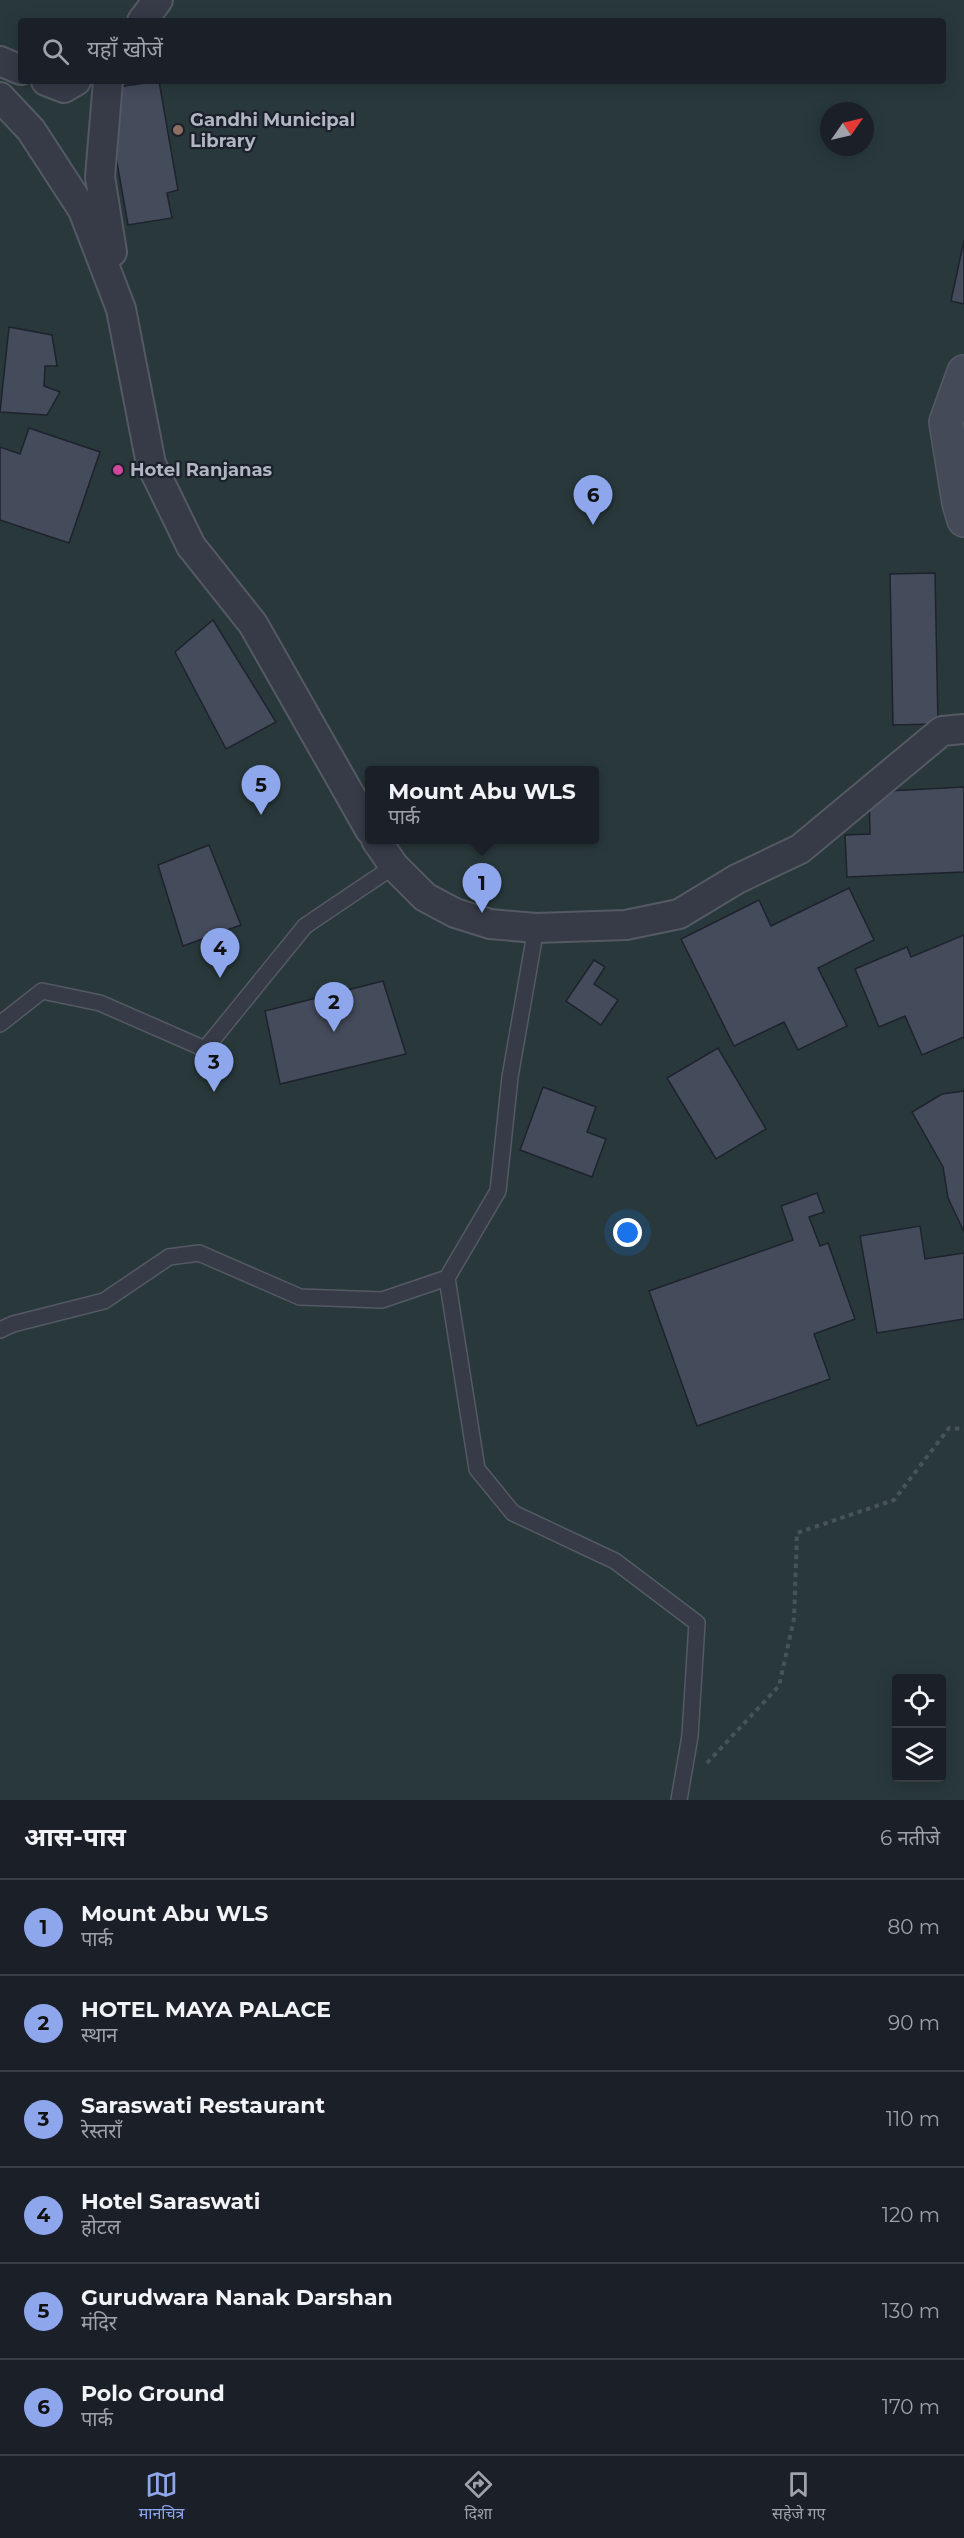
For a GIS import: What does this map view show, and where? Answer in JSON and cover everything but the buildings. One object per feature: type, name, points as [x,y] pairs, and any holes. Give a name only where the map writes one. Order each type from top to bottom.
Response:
[{"type":"main road","points":[[964,372],[946,422],[959,503],[964,519]]},
{"type":"street","points":[[144,18],[158,0]]},
{"type":"street","points":[[0,62],[18,69]]},
{"type":"street","points":[[54,84],[64,88],[71,84]]},
{"type":"street","points":[[108,84],[99,177],[122,317],[151,464],[191,546],[253,624],[365,823]]},
{"type":"street","points":[[0,97],[31,130],[83,210],[122,317]]},
{"type":"street","points":[[379,844],[394,866],[425,897],[455,913],[490,924],[536,928],[626,925],[679,914],[737,879],[800,849],[942,731],[964,729]]},
{"type":"lane","points":[[0,1024],[42,992],[100,1003],[205,1049],[304,926],[394,866]]},
{"type":"lane","points":[[536,928],[510,1077],[498,1191],[447,1278],[477,1469],[513,1512],[615,1561],[697,1623],[690,1736],[679,1798]]},
{"type":"lane","points":[[0,1330],[13,1324],[104,1301],[169,1257],[199,1253],[300,1297],[382,1300],[447,1278]]},
{"type":"path","points":[[679,1798],[732,1733],[778,1686],[794,1619],[797,1533],[894,1500],[949,1428],[964,1429]]},
{"type":"shaded area","points":[[0,0],[964,0],[964,1800],[0,1800]]},
{"type":"place","name":"Gandhi Municipal Library","points":[[178,130]]},
{"type":"place","name":"Hotel Ranjanas","points":[[118,470]]},
{"type":"place","name":"Polo Ground","points":[[593,525]]},
{"type":"place","name":"Gurudwara Nanak Darshan","points":[[261,815]]},
{"type":"place","name":"Mount Abu WLS","points":[[482,913]]},
{"type":"place","name":"Hotel Saraswati","points":[[220,978]]},
{"type":"place","name":"HOTEL MAYA PALACE","points":[[334,1032]]},
{"type":"place","name":"Saraswati Restaurant","points":[[214,1092]]}]
